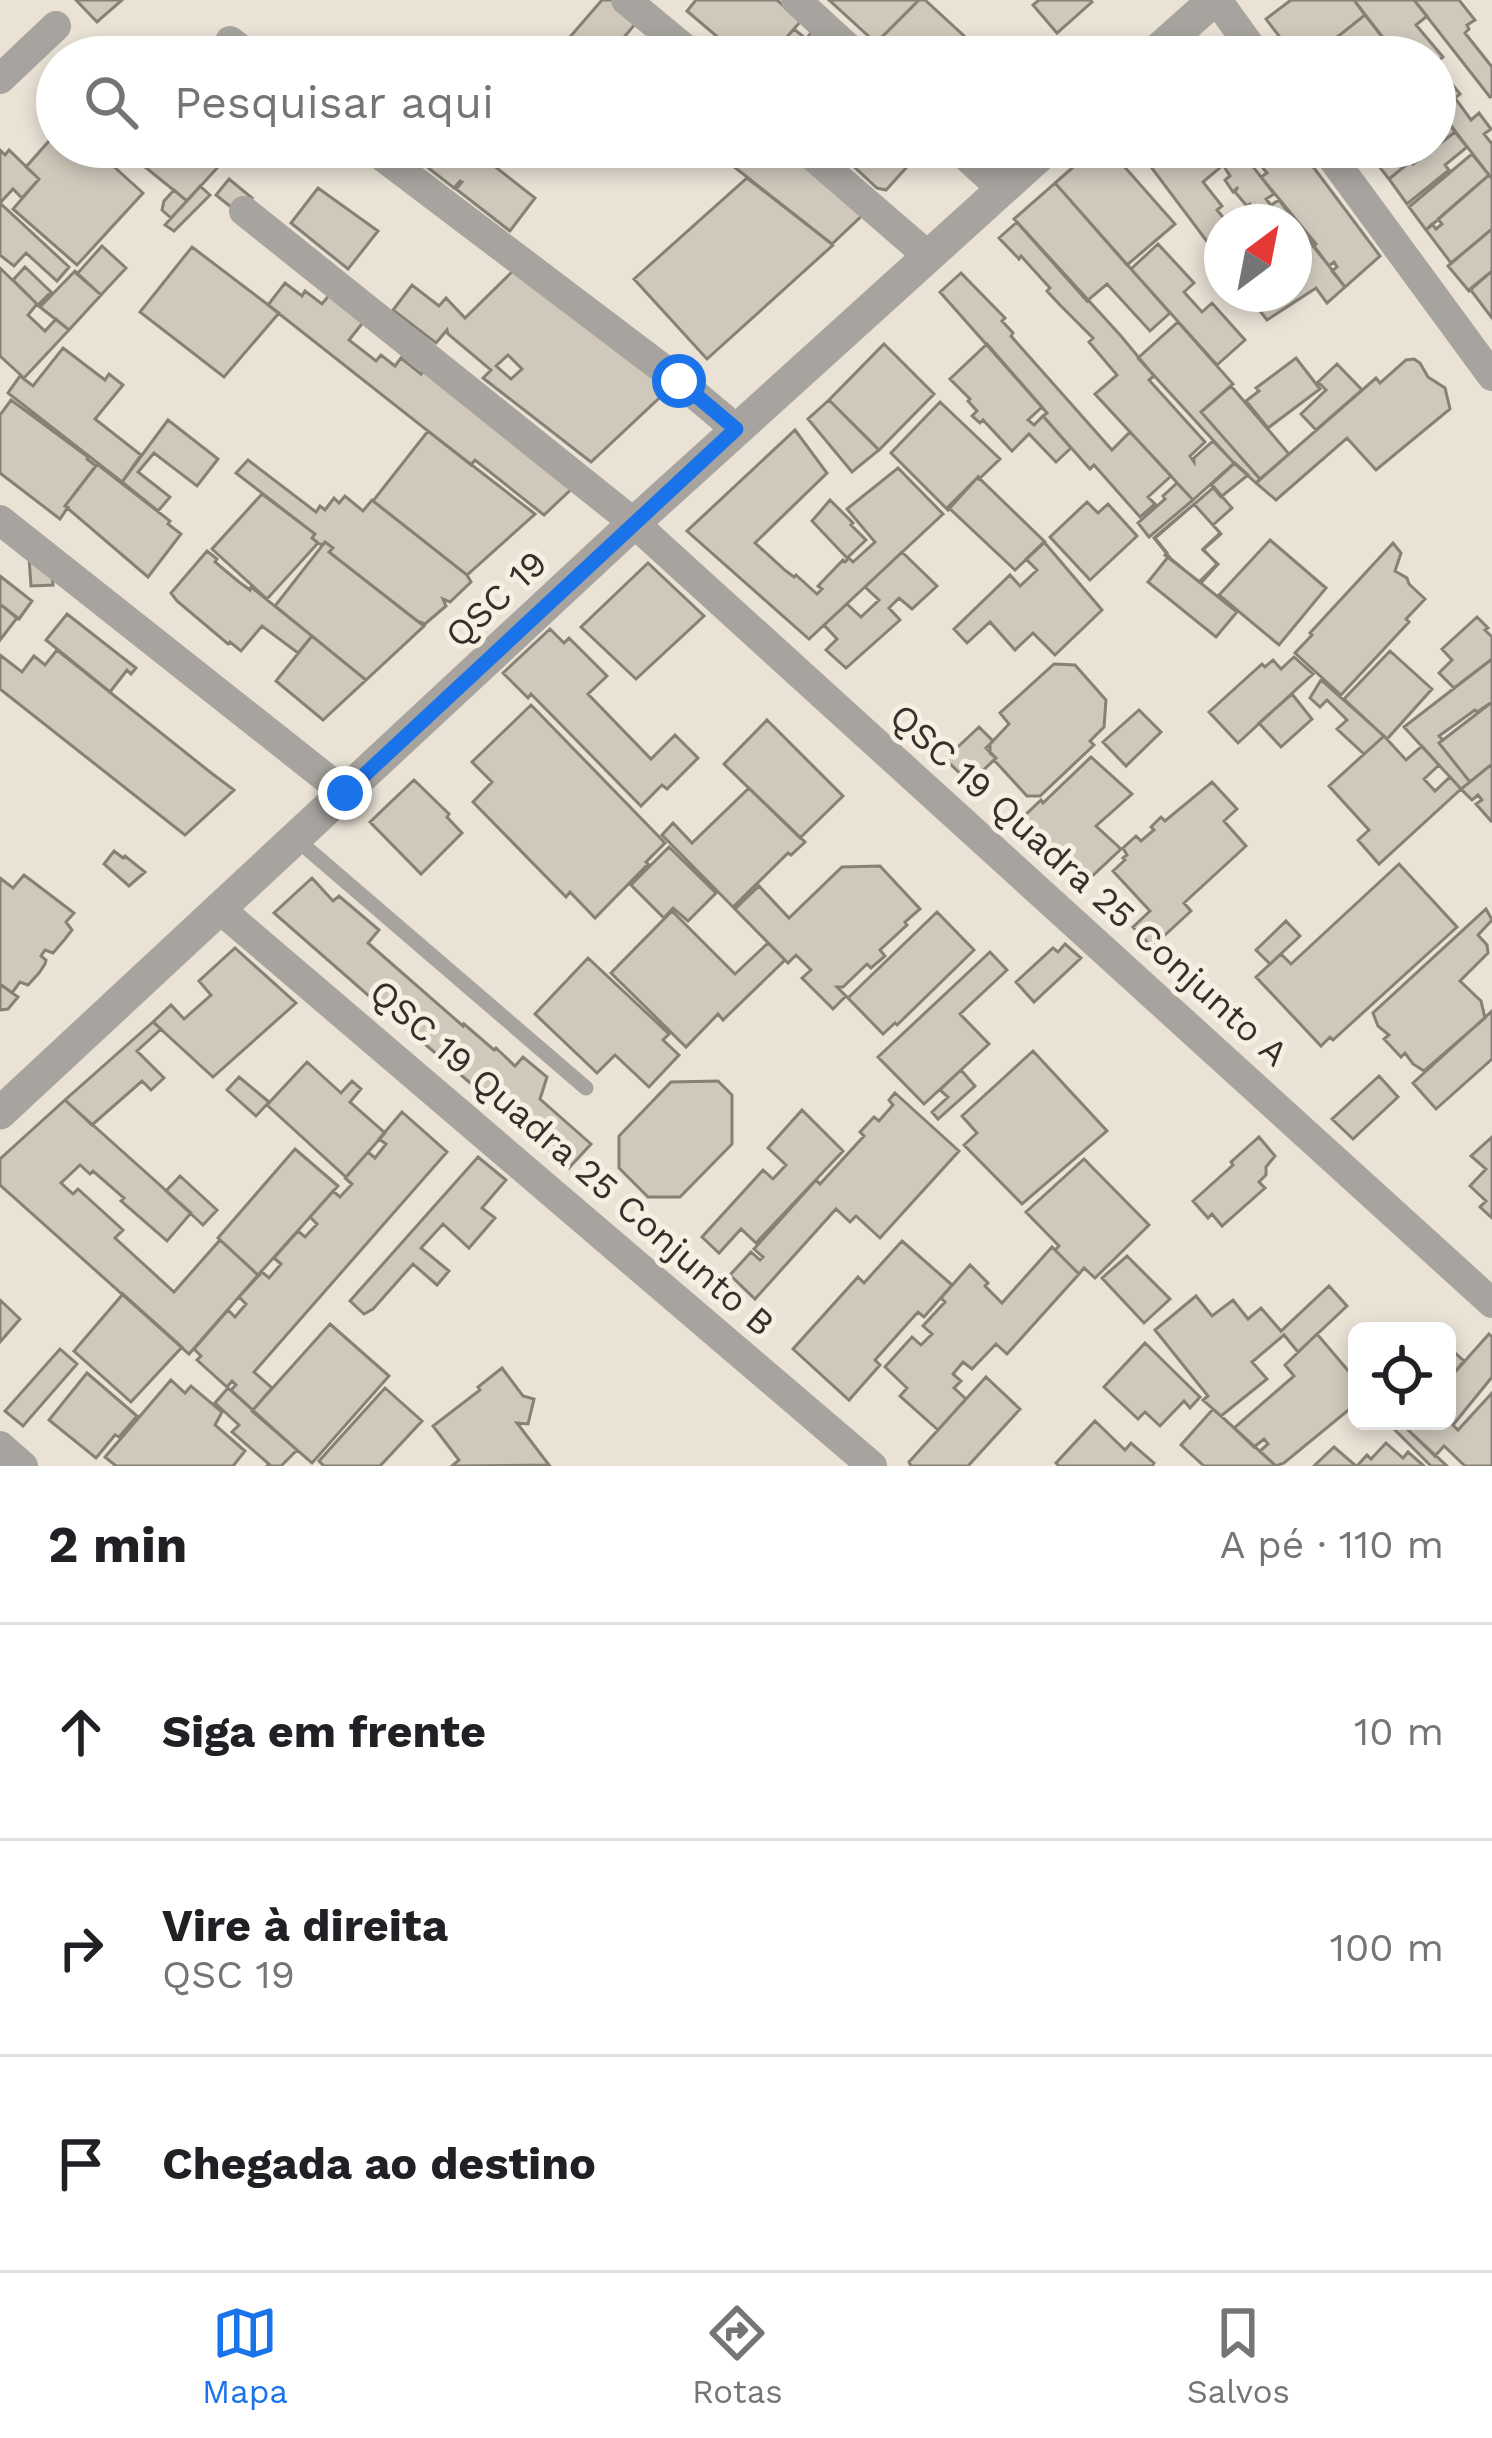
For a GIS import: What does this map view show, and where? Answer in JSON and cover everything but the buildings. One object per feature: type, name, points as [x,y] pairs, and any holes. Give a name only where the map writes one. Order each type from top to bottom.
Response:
[{"type":"street","points":[[626,0],[669,36]]},
{"type":"street","points":[[796,0],[835,36]]},
{"type":"street","points":[[1174,36],[1215,0],[1242,36]]},
{"type":"street","points":[[45,36],[56,26]]},
{"type":"street","points":[[0,79],[36,45]]},
{"type":"street","points":[[398,168],[736,429]]},
{"type":"street","points":[[826,168],[927,255]]},
{"type":"street","points":[[979,168],[1002,189]]},
{"type":"street","name":"QSC 19","points":[[0,1113],[736,429],[1026,168]]},
{"type":"street","points":[[1339,168],[1492,376]]},
{"type":"street","name":"QSC 19 Quadra 25 Conjunto A","points":[[244,211],[634,524],[1492,1304]]},
{"type":"street","points":[[0,520],[345,793]]},
{"type":"street","name":"QSC 19 Quadra 25 Conjunto B","points":[[221,910],[872,1466]]},
{"type":"street","points":[[0,1446],[22,1466]]},
{"type":"lane","points":[[295,838],[586,1088]]},
{"type":"route","points":[[345,793],[736,429],[679,381]]}]
